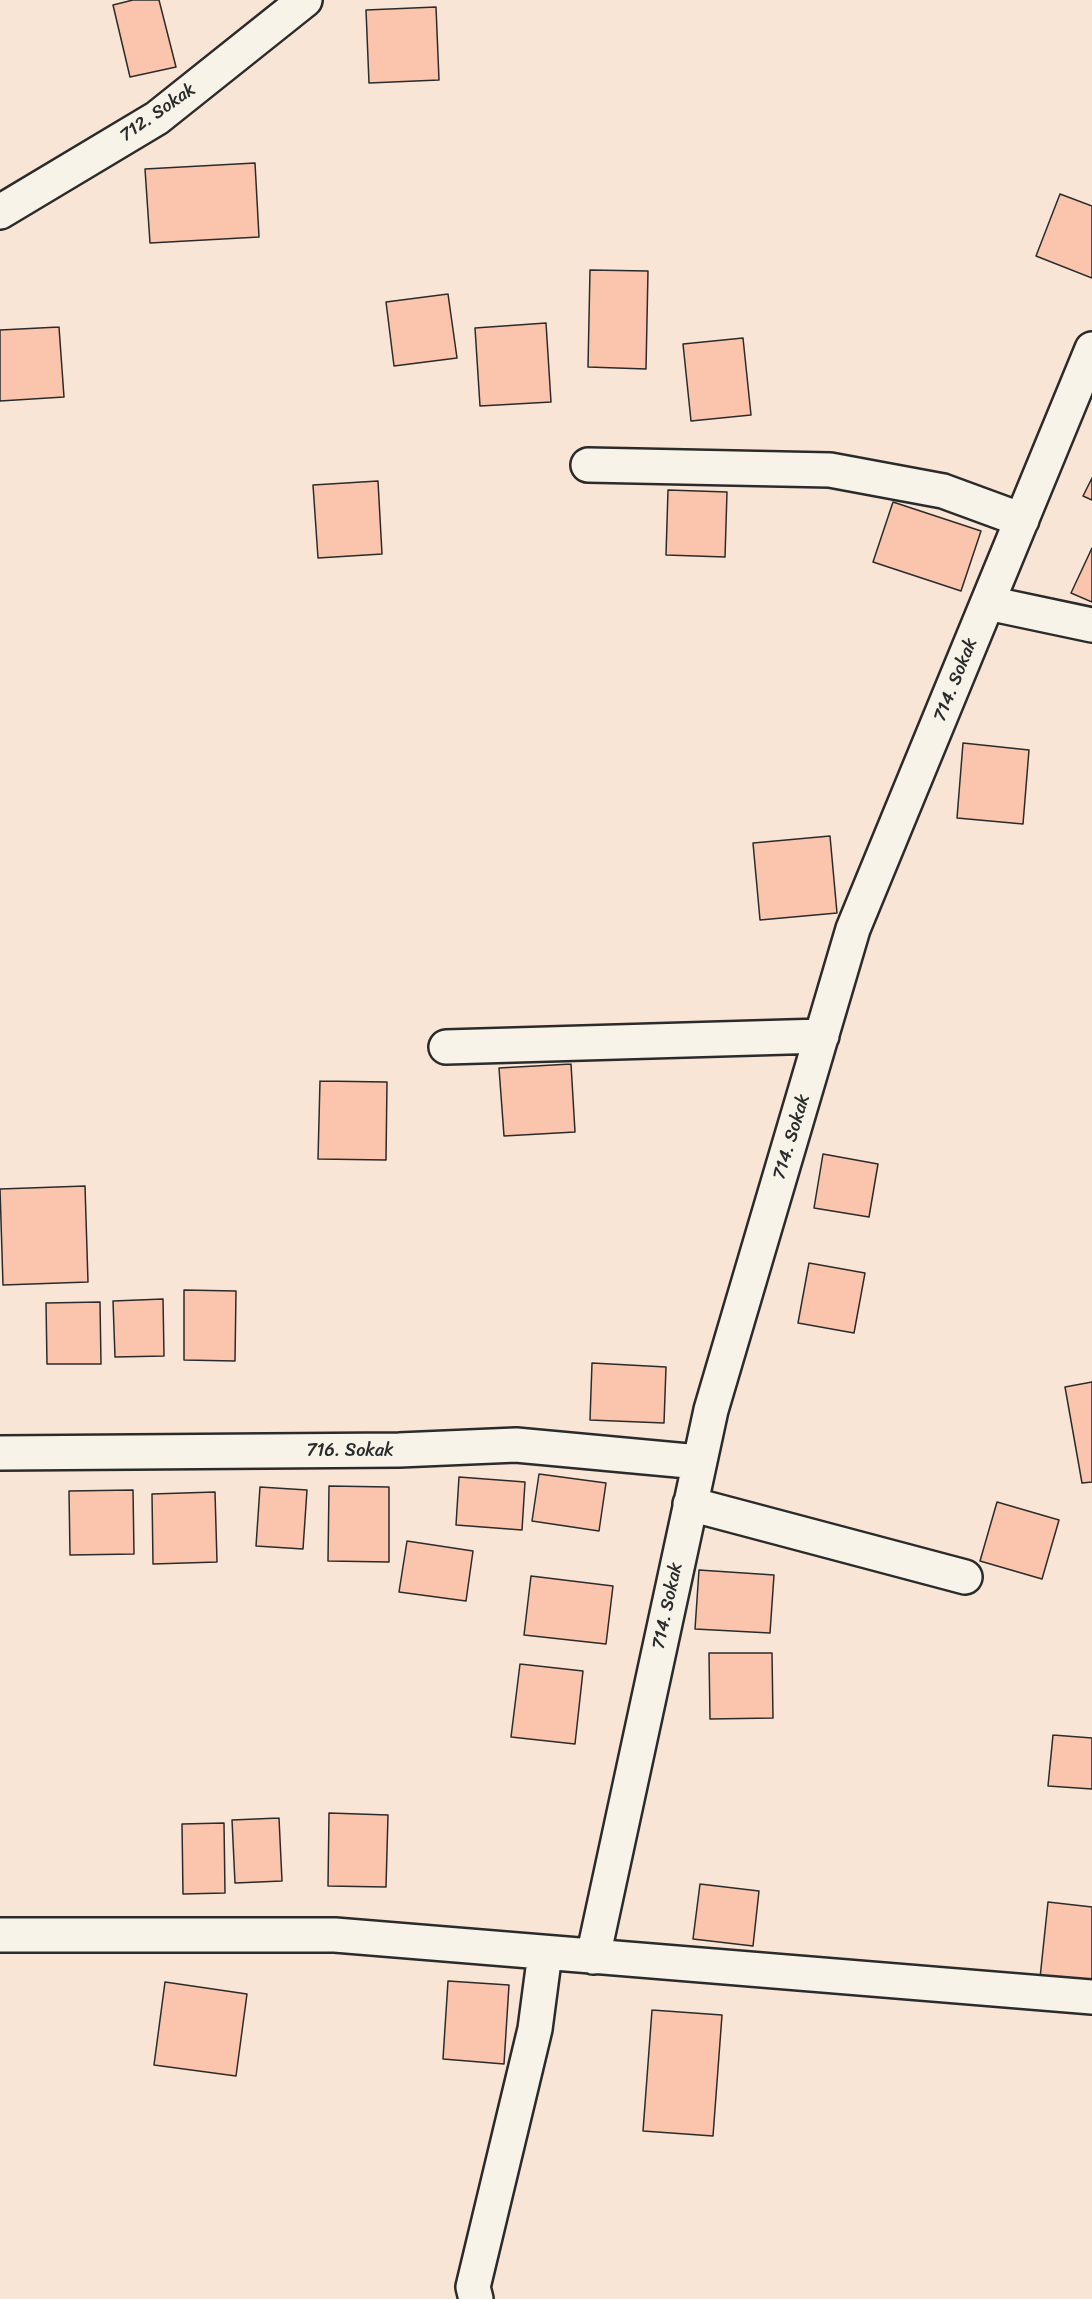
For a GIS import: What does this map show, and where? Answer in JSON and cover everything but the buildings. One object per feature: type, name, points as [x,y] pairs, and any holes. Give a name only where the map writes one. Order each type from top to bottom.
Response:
[{"type":"street","name":"712. Sokak","points":[[0,212],[158,118],[305,0]]},
{"type":"street","name":"714. Sokak","points":[[593,1957],[711,1410],[853,929],[1092,349]]},
{"type":"street","points":[[588,465],[830,470],[943,491],[1022,520]]},
{"type":"street","points":[[988,603],[1092,625]]},
{"type":"street","points":[[446,1047],[822,1036]]},
{"type":"street","name":"716. Sokak","points":[[0,1454],[399,1450],[516,1445],[699,1462]]},
{"type":"street","points":[[690,1504],[965,1577]]},
{"type":"street","points":[[0,1935],[335,1935],[1092,1997]]},
{"type":"street","points":[[476,2299],[472,2287],[535,2029],[545,1953]]}]
